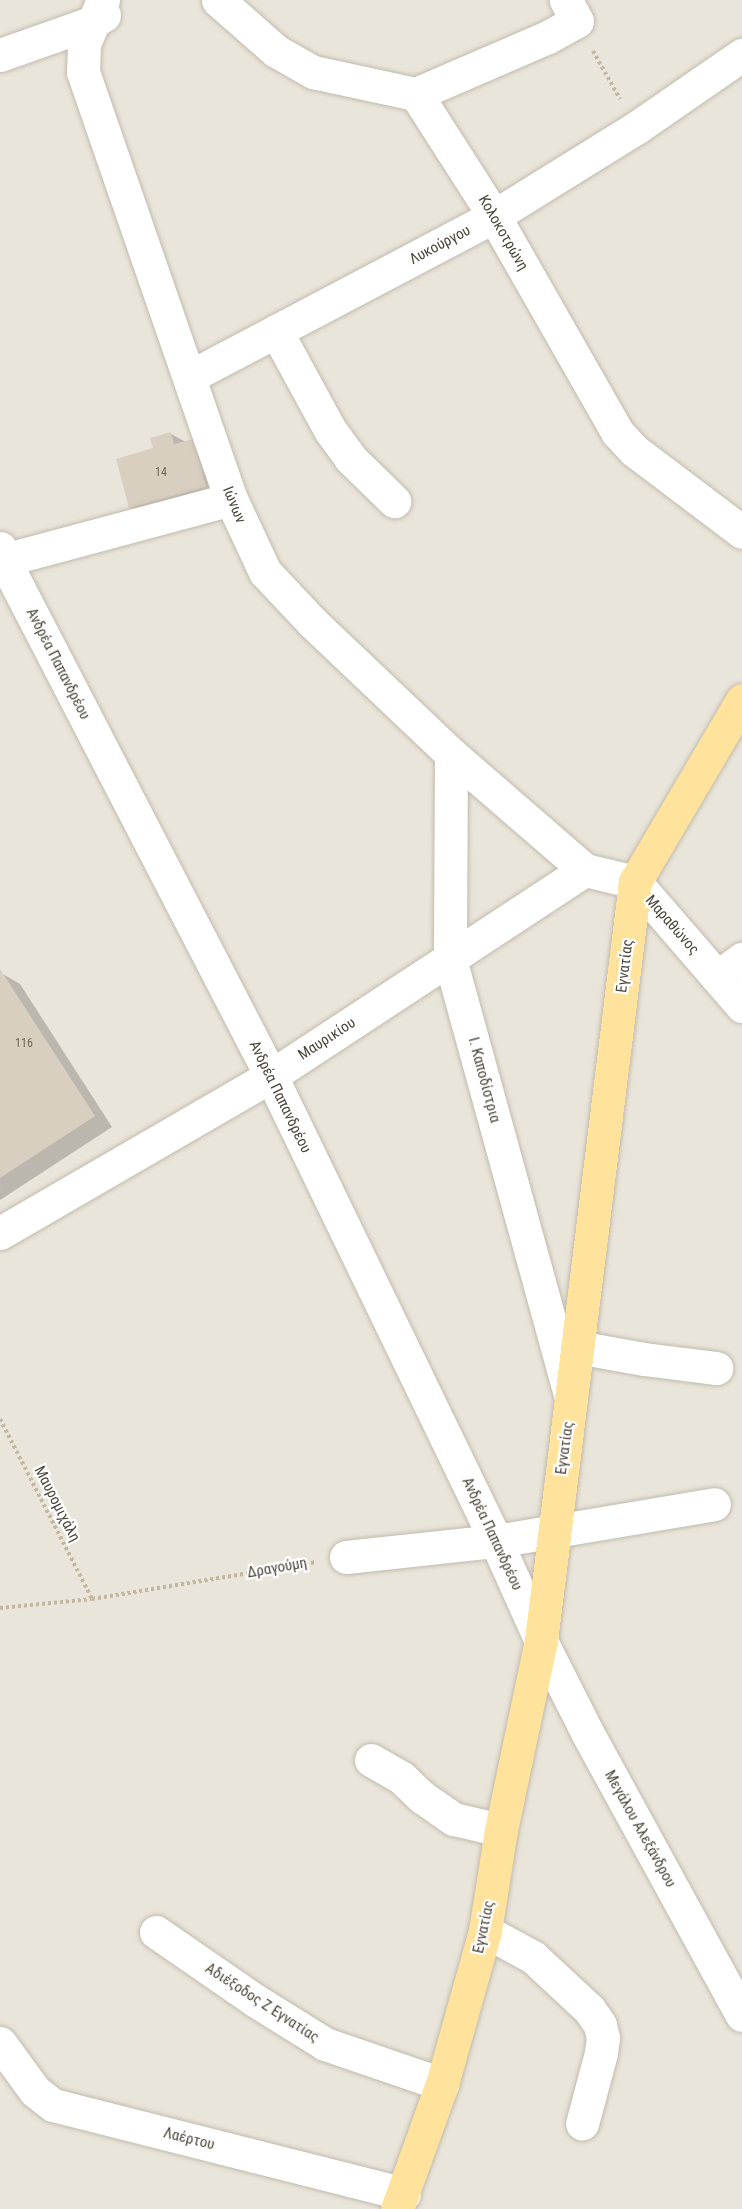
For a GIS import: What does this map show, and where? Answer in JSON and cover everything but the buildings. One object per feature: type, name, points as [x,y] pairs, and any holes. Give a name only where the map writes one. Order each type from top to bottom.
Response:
[{"type":"main road","name":"Εγνατίας","points":[[401,2201],[442,2084],[485,1931],[501,1830],[541,1641],[635,882],[742,700]]},
{"type":"street","points":[[0,55],[125,0]]},
{"type":"street","points":[[218,0],[276,51],[313,72],[416,94],[548,37],[571,11]]},
{"type":"street","name":"Ιώνων","points":[[98,11],[84,44],[82,72],[231,499],[258,561],[268,577],[313,623],[451,754],[585,870]]},
{"type":"street","name":"Λυκούργου","points":[[189,377],[494,216],[636,128],[742,55]]},
{"type":"street","name":"Κολοκοτρώνη","points":[[416,94],[494,216],[617,432],[635,451],[742,532]]},
{"type":"street","points":[[276,331],[330,430],[350,458],[394,501]]},
{"type":"street","points":[[2,554],[231,499]]},
{"type":"street","name":"Ανδρέα Παπανδρέου","points":[[2,554],[271,1076],[496,1541],[541,1641]]},
{"type":"street","name":"Ι. Καποδίστρια","points":[[451,754],[450,958],[571,1400]]},
{"type":"street","name":"Μαυρικίου","points":[[0,1233],[271,1076],[585,870]]},
{"type":"street","name":"Μαραθώνος","points":[[585,870],[635,882],[729,968],[742,1006]]},
{"type":"street","points":[[577,1347],[644,1359],[716,1368]]},
{"type":"street","points":[[346,1557],[496,1541],[714,1504]]},
{"type":"street","name":"Μεγάλου Αλεξάνδρου","points":[[541,1641],[589,1736],[738,2000]]},
{"type":"street","points":[[371,1760],[402,1778],[422,1797],[454,1819],[501,1830]]},
{"type":"street","points":[[485,1931],[533,1957],[583,2002],[600,2025],[603,2037],[602,2053],[582,2124]]},
{"type":"street","name":"Αδιέξοδος Ζ Εγνατίας","points":[[156,1932],[256,2001],[325,2044],[442,2084]]},
{"type":"street","name":"Λαέρτου","points":[[0,2043],[35,2091],[52,2105],[401,2201]]},
{"type":"path","points":[[571,11],[636,128]]},
{"type":"path","name":"Μαυρομιχάλη","points":[[0,1419],[92,1599]]},
{"type":"path","name":"Δραγούμη","points":[[0,1608],[92,1599],[346,1557]]},
{"type":"shaded area","points":[[0,0],[742,0],[742,2209],[0,2209]]}]
